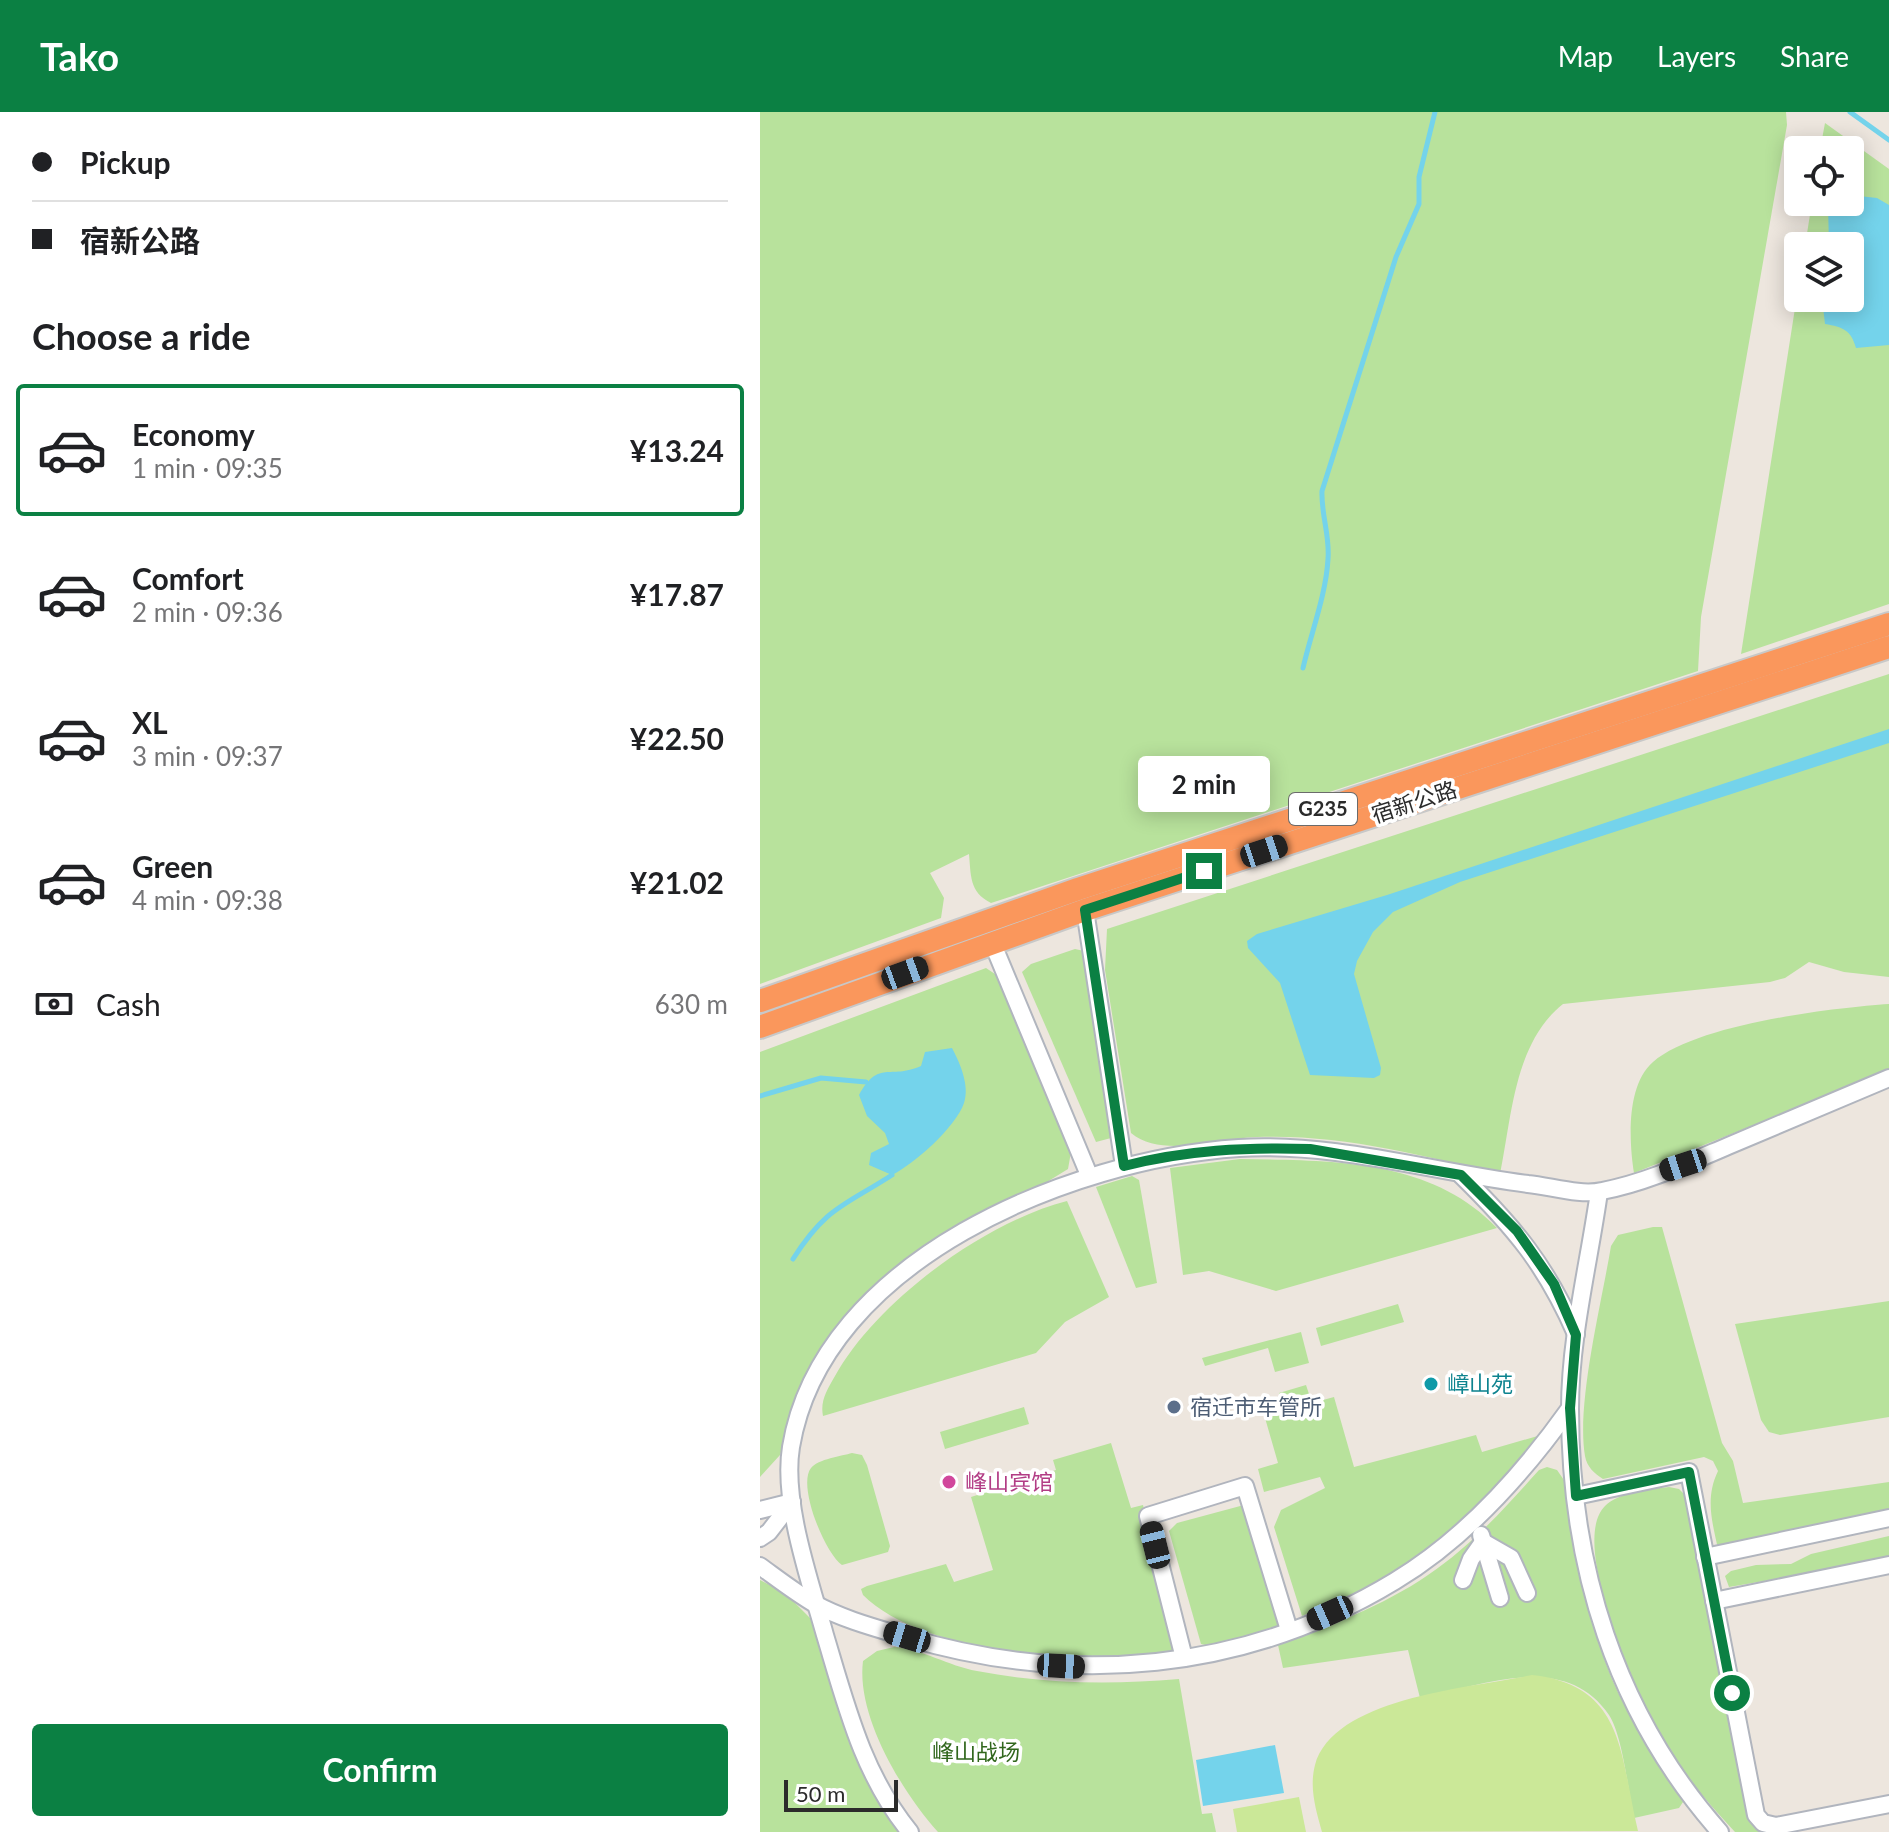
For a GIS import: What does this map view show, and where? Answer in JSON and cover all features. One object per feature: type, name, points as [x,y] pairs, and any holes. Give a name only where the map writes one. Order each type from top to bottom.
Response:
[{"type":"highway","name":"宿新公路","points":[[760,1001],[1078,889],[1889,624]]},
{"type":"highway","name":"宿新公路","points":[[760,1027],[1085,910],[1889,647]]},
{"type":"lane","points":[[1085,910],[1124,1166]]},
{"type":"lane","points":[[992,942],[1089,1175]]},
{"type":"lane","points":[[910,1832],[875,1781],[852,1726],[817,1605],[792,1502],[790,1450],[803,1402],[820,1364],[854,1318],[938,1248],[985,1218],[1089,1175],[1172,1154],[1243,1148],[1297,1149],[1461,1175],[1599,1192],[1683,1165],[1889,1078]]},
{"type":"lane","points":[[1461,1175],[1517,1231],[1554,1284],[1576,1335]]},
{"type":"lane","points":[[1599,1192],[1576,1335],[1570,1408],[1576,1496],[1589,1588],[1617,1674],[1650,1739],[1720,1832]]},
{"type":"lane","points":[[760,1566],[817,1605],[956,1652],[1030,1664],[1091,1668],[1184,1658],[1237,1648],[1289,1630],[1396,1581],[1475,1518],[1540,1450],[1570,1408]]},
{"type":"lane","points":[[1576,1496],[1689,1472],[1756,1815],[1763,1823],[1776,1826],[1889,1804]]},
{"type":"lane","points":[[1184,1658],[1148,1516],[1245,1486],[1289,1630]]},
{"type":"lane","points":[[760,1510],[792,1502]]},
{"type":"lane","points":[[760,1538],[769,1532],[792,1502]]},
{"type":"lane","points":[[1475,1518],[1500,1598]]},
{"type":"lane","points":[[1705,1557],[1889,1518]]},
{"type":"lane","points":[[1463,1580],[1471,1559],[1483,1542]]},
{"type":"lane","points":[[1483,1542],[1511,1558],[1527,1593]]},
{"type":"lane","points":[[1714,1601],[1889,1565]]},
{"type":"green space","points":[[760,112],[1786,112],[1787,125],[1701,617],[1698,671],[991,903],[975,888],[969,854],[930,873],[944,898],[941,918],[760,984]]},
{"type":"green space","points":[[1825,123],[1843,136],[1823,136]]},
{"type":"green space","points":[[1864,151],[1889,169],[1889,604],[1741,654],[1794,312],[1864,312],[1864,232],[1807,232],[1810,216],[1864,216]]},
{"type":"green space","points":[[1889,674],[1889,977],[1844,972],[1809,962],[1785,978],[1770,982],[1563,1004],[1534,1039],[1525,1060],[1512,1105],[1500,1174],[1350,1142],[1257,1137],[1175,1146],[1144,1141],[1131,1133],[1105,970],[1107,929]]},
{"type":"green space","points":[[1075,949],[1084,951],[1115,1133],[1111,1138],[1096,1142],[1022,972],[1031,964]]},
{"type":"green space","points":[[986,968],[1001,978],[1071,1152],[1068,1169],[1029,1193],[967,1220],[855,1308],[824,1345],[802,1386],[780,1455],[760,1477],[760,1052]]},
{"type":"green space","points":[[1889,1004],[1889,1071],[1634,1173],[1631,1130],[1634,1099],[1644,1072],[1653,1062],[1700,1037],[1732,1028],[1800,1014]]},
{"type":"green space","points":[[1240,1159],[1344,1163],[1410,1176],[1441,1188],[1470,1205],[1497,1228],[1276,1291],[1209,1271],[1183,1275],[1170,1168]]},
{"type":"green space","points":[[1132,1176],[1139,1180],[1157,1283],[1136,1288],[1096,1187]]},
{"type":"green space","points":[[1067,1201],[1109,1297],[1065,1322],[1036,1353],[823,1416],[822,1405],[827,1391],[853,1348],[905,1294],[968,1246],[1035,1212]]},
{"type":"green space","points":[[1662,1227],[1722,1443],[1733,1461],[1743,1503],[1889,1482],[1889,1513],[1718,1549],[1711,1510],[1718,1471],[1713,1461],[1704,1457],[1603,1479],[1591,1469],[1585,1456],[1584,1409],[1591,1352],[1611,1246],[1618,1235]]},
{"type":"green space","points":[[1889,1301],[1889,1417],[1780,1435],[1769,1432],[1761,1420],[1735,1324]]},
{"type":"green space","points":[[1398,1304],[1404,1322],[1321,1346],[1316,1328]]},
{"type":"green space","points":[[1301,1332],[1309,1363],[1275,1372],[1268,1348],[1205,1366],[1202,1358]]},
{"type":"green space","points":[[1306,1385],[1312,1403],[1334,1397],[1354,1467],[1476,1435],[1482,1452],[1541,1435],[1537,1446],[1502,1482],[1425,1554],[1383,1581],[1302,1616],[1274,1527],[1281,1510],[1325,1488],[1320,1477],[1264,1492],[1258,1469],[1278,1463],[1261,1404],[1280,1399],[1279,1393]]},
{"type":"green space","points":[[1024,1407],[1029,1424],[945,1449],[940,1432]]},
{"type":"green space","points":[[1111,1443],[1131,1508],[1143,1505],[1178,1650],[1104,1659],[1013,1653],[926,1632],[890,1615],[863,1595],[861,1589],[867,1586],[946,1564],[954,1582],[993,1570],[971,1497],[1056,1470],[1053,1460]]},
{"type":"green space","points":[[852,1453],[862,1455],[867,1465],[890,1546],[888,1552],[842,1565],[828,1547],[815,1519],[808,1477],[811,1468],[819,1462]]},
{"type":"green space","points":[[1547,1467],[1557,1470],[1566,1483],[1589,1607],[1612,1679],[1636,1726],[1685,1799],[1679,1808],[1634,1818],[1614,1725],[1591,1695],[1570,1683],[1546,1678],[1521,1678],[1420,1698],[1408,1650],[1283,1668],[1278,1645],[1374,1606],[1428,1575],[1473,1539],[1539,1470]]},
{"type":"green space","points":[[1669,1487],[1679,1489],[1687,1497],[1768,1832],[1735,1832],[1674,1758],[1641,1697],[1612,1625],[1601,1588],[1595,1553],[1596,1525],[1605,1506],[1626,1494]]},
{"type":"green space","points":[[1244,1505],[1283,1622],[1278,1627],[1209,1646],[1201,1644],[1169,1531],[1177,1523]]},
{"type":"green space","points":[[1889,1536],[1889,1563],[1785,1582],[1776,1579],[1729,1587],[1725,1576],[1731,1571],[1756,1565],[1791,1564],[1811,1554]]},
{"type":"green space","points":[[760,1580],[785,1593],[814,1622],[874,1789],[900,1832],[760,1832]]},
{"type":"green space","name":"峰山战场","points":[[894,1647],[966,1669],[1027,1679],[1102,1683],[1179,1679],[1202,1814],[1212,1813],[1216,1832],[938,1832],[910,1796],[884,1752],[867,1705],[863,1661],[877,1651]]},
{"type":"green space","points":[[1532,1675],[1563,1682],[1586,1693],[1602,1709],[1614,1729],[1621,1752],[1638,1831],[1322,1832],[1313,1791],[1315,1765],[1327,1742],[1348,1724],[1408,1699]]},
{"type":"green space","points":[[1299,1797],[1306,1832],[1237,1832],[1233,1809]]},
{"type":"water","points":[[1864,197],[1877,198],[1889,205],[1889,345],[1856,348],[1845,330],[1825,324],[1824,312],[1864,312],[1864,232],[1829,232],[1828,216],[1864,216]]},
{"type":"water","points":[[1889,729],[1889,743],[1460,882],[1393,912],[1373,932],[1357,961],[1354,974],[1381,1068],[1380,1075],[1374,1078],[1310,1075],[1280,983],[1248,948],[1247,941],[1257,934],[1387,895]]},
{"type":"water","points":[[952,1048],[966,1089],[960,1113],[944,1133],[901,1170],[892,1175],[869,1165],[871,1153],[889,1144],[885,1133],[867,1116],[859,1095],[866,1084],[879,1074],[921,1066],[925,1052]]},
{"type":"water","points":[[1275,1745],[1284,1793],[1203,1806],[1196,1760]]},
{"type":"waterway","points":[[1303,668],[1327,573],[1327,533],[1322,491],[1396,257],[1419,204],[1419,177],[1435,112]]},
{"type":"waterway","points":[[1850,112],[1889,140]]},
{"type":"waterway","points":[[760,1096],[821,1078],[866,1082]]},
{"type":"waterway","points":[[793,1259],[826,1218],[892,1175]]},
{"type":"place","name":"嶂山苑","points":[[1431,1384]]},
{"type":"place","name":"宿迁市车管所","points":[[1174,1407]]},
{"type":"place","name":"峰山宾馆","points":[[949,1482]]},
{"type":"route","points":[[1204,871],[1085,910],[1124,1166],[1172,1154],[1243,1148],[1310,1149],[1461,1175],[1517,1231],[1554,1284],[1576,1335],[1570,1408],[1576,1496],[1689,1472],[1732,1693]]}]
